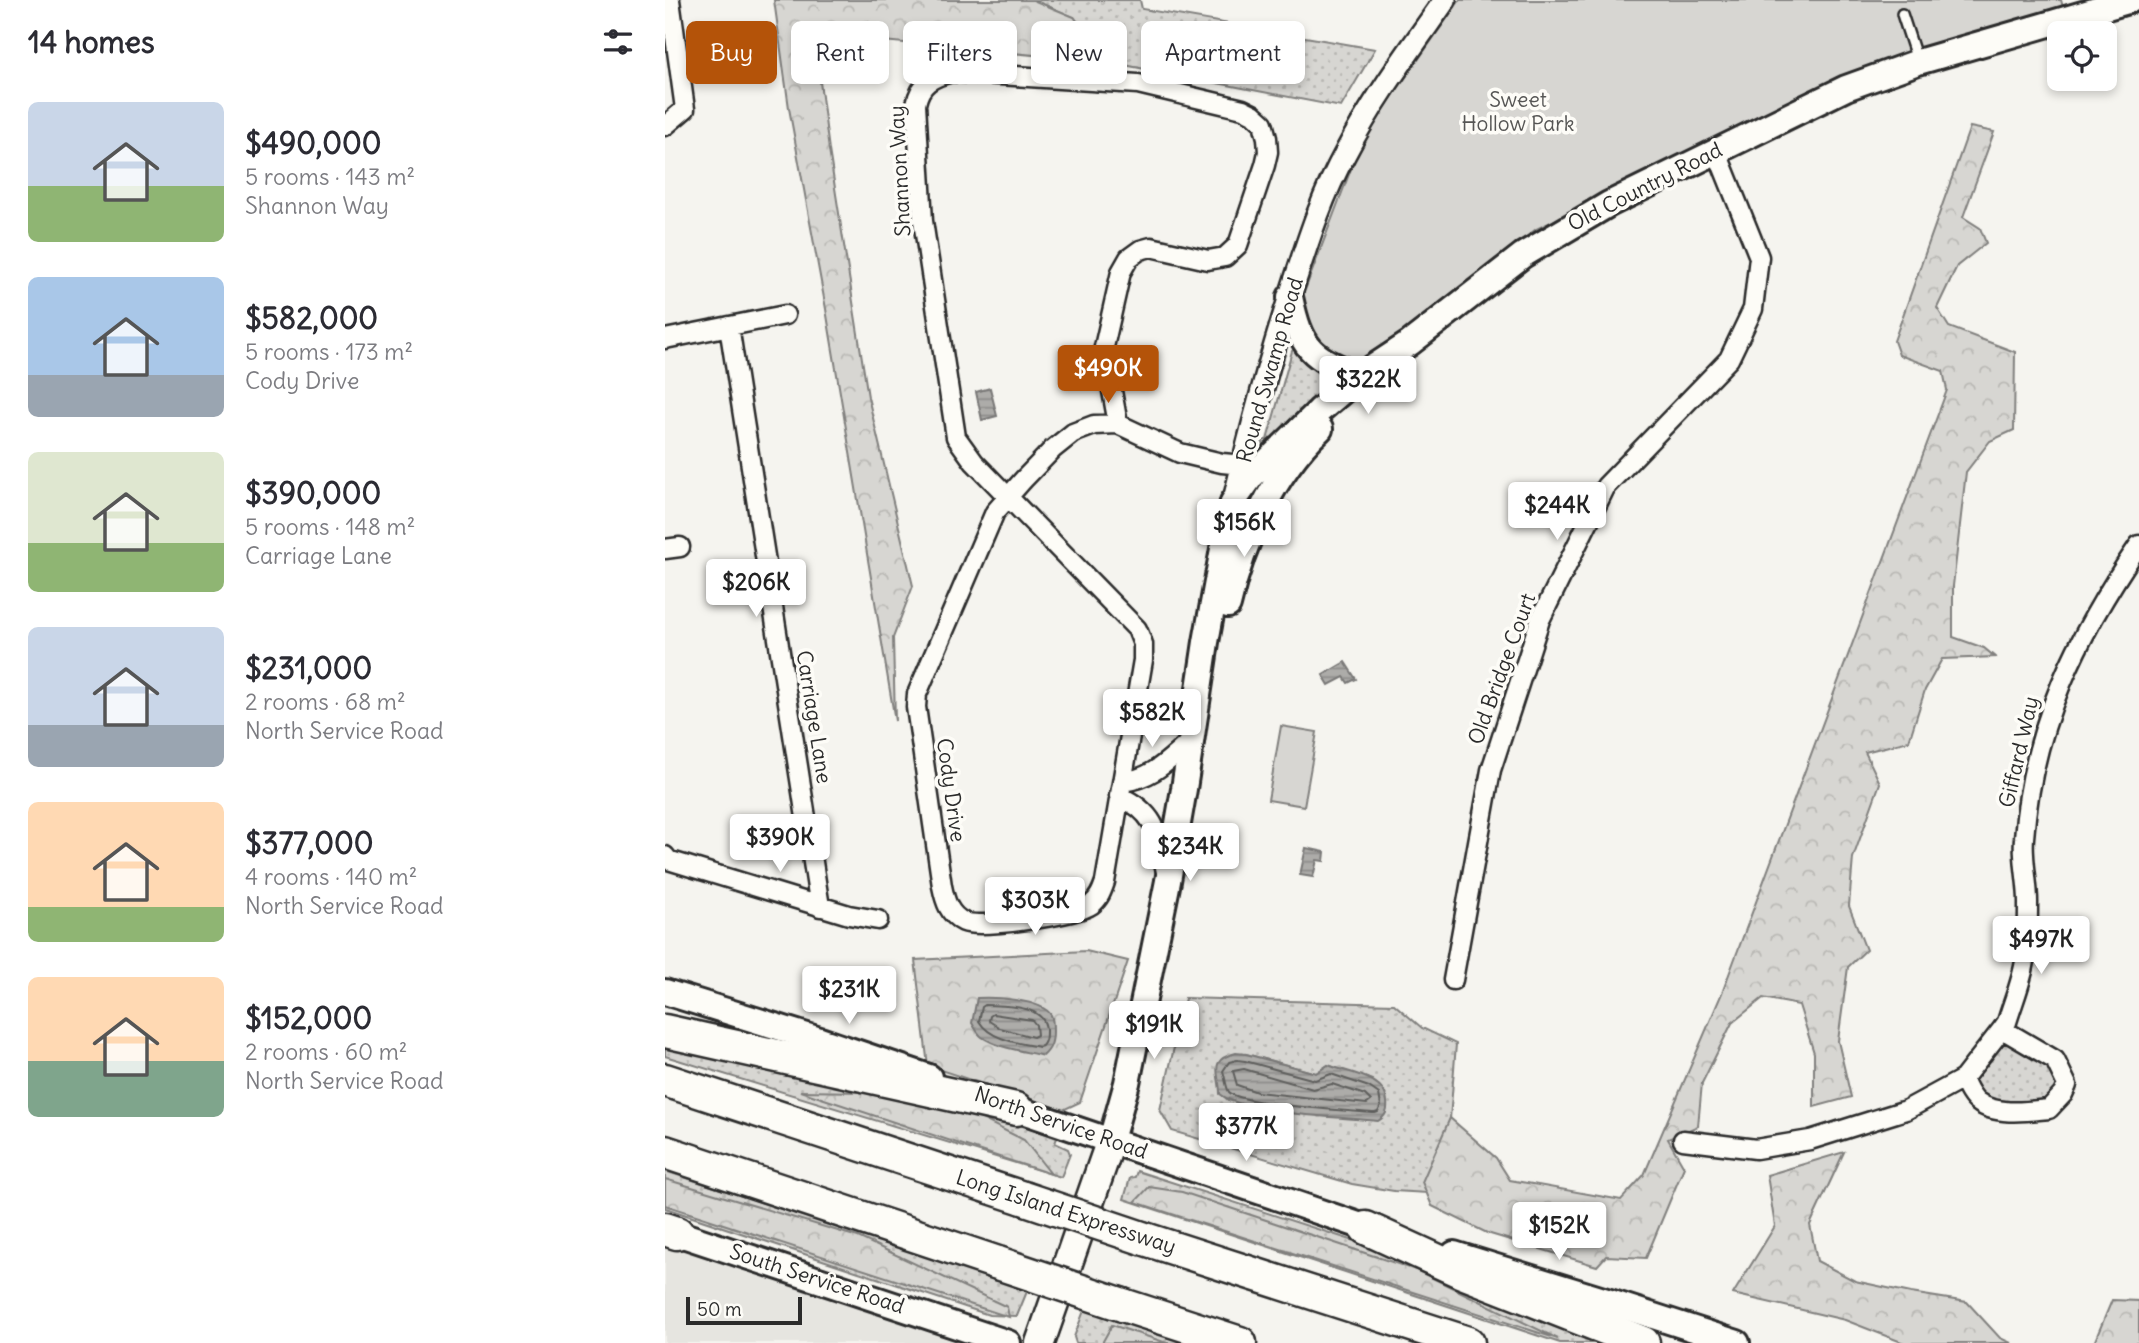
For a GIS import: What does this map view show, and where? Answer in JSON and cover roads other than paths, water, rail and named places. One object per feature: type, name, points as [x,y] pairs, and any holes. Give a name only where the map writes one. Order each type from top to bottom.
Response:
[{"type":"highway","points":[[665,1031],[1016,1109]]},
{"type":"highway","name":"Long Island Expressway","points":[[665,1080],[1468,1343]]},
{"type":"highway","points":[[665,1152],[1240,1343]]},
{"type":"highway","points":[[1366,1228],[1460,1271],[1643,1343]]},
{"type":"main road","name":"Old Country Road","points":[[1202,667],[1219,567],[1234,502],[1252,466],[1360,376],[1410,343],[1523,255],[1609,204],[1846,88],[1918,62],[2131,0]]},
{"type":"main road","points":[[1290,297],[1299,332],[1308,347],[1322,360],[1360,376]]},
{"type":"main road","points":[[1040,1343],[1111,1140],[1127,1083],[1168,881],[1202,667],[1227,609],[1238,566],[1250,534],[1293,461],[1316,433],[1410,343]]},
{"type":"main road","name":"North Service Road","points":[[665,992],[832,1044],[1366,1228],[1737,1343]]},
{"type":"main road","name":"South Service Road","points":[[669,1230],[1008,1343]]},
{"type":"street","points":[[665,126],[685,109],[670,0]]},
{"type":"street","name":"Round Swamp Road","points":[[1252,466],[1258,401],[1311,231],[1345,154],[1384,86],[1445,0]]},
{"type":"street","name":"Shannon Way","points":[[1008,497],[962,447],[953,427],[923,221],[916,104],[922,87],[934,77],[952,72],[1138,84],[1243,109],[1263,123],[1268,138],[1265,165],[1238,245],[1225,257],[1208,260],[1151,247],[1140,250],[1129,258],[1121,272],[1104,346],[1118,424]]},
{"type":"street","name":"Old Bridge Court","points":[[1453,980],[1491,770],[1540,620],[1606,486],[1729,359],[1753,309],[1759,257],[1716,150]]},
{"type":"street","points":[[665,339],[785,315]]},
{"type":"street","name":"Carriage Lane","points":[[729,326],[820,906]]},
{"type":"street","points":[[1118,424],[1180,453],[1252,466],[1293,461]]},
{"type":"street","name":"Cody Drive","points":[[1008,497],[1137,629],[1143,644],[1143,660],[1105,882],[1100,897],[1083,910],[977,925],[955,916],[946,905],[941,886],[916,694],[995,512],[1008,497],[1053,449],[1073,433],[1094,425],[1118,424]]},
{"type":"street","name":"Giffard Way","points":[[1683,1140],[1756,1149],[1810,1140],[1906,1110],[1963,1079],[2002,1029],[2007,1022],[2025,962],[2028,901],[2023,841],[2031,781],[2053,701],[2086,631],[2111,586],[2139,545]]},
{"type":"street","points":[[1168,881],[1159,841],[1150,818],[1121,789],[1151,775],[1192,740]]},
{"type":"street","points":[[665,856],[668,860],[849,915],[878,920]]},
{"type":"street","points":[[1963,1079],[1972,1096],[1981,1105],[2011,1111],[2049,1109],[2067,1089],[2066,1080],[2055,1060],[2002,1029]]},
{"type":"lane","points":[[1902,14],[1918,62]]},
{"type":"water","points":[[990,388],[997,416],[982,420],[976,392]]},
{"type":"water","points":[[1345,662],[1356,679],[1348,683],[1344,677],[1329,685],[1323,675]]},
{"type":"water","points":[[1306,848],[1325,852],[1324,861],[1317,860],[1313,877],[1300,875]]},
{"type":"water","points":[[977,998],[1017,1000],[1038,1005],[1046,1010],[1051,1015],[1053,1025],[1052,1042],[1048,1051],[1043,1056],[1003,1047],[982,1037],[972,1023]]},
{"type":"water","points":[[1236,1053],[1316,1073],[1328,1065],[1364,1077],[1380,1086],[1385,1093],[1386,1113],[1378,1121],[1272,1111],[1233,1101],[1220,1094],[1217,1068],[1221,1059]]},
{"type":"park label","name":"Sweet Hollow Park","points":[[1518,112]]}]
